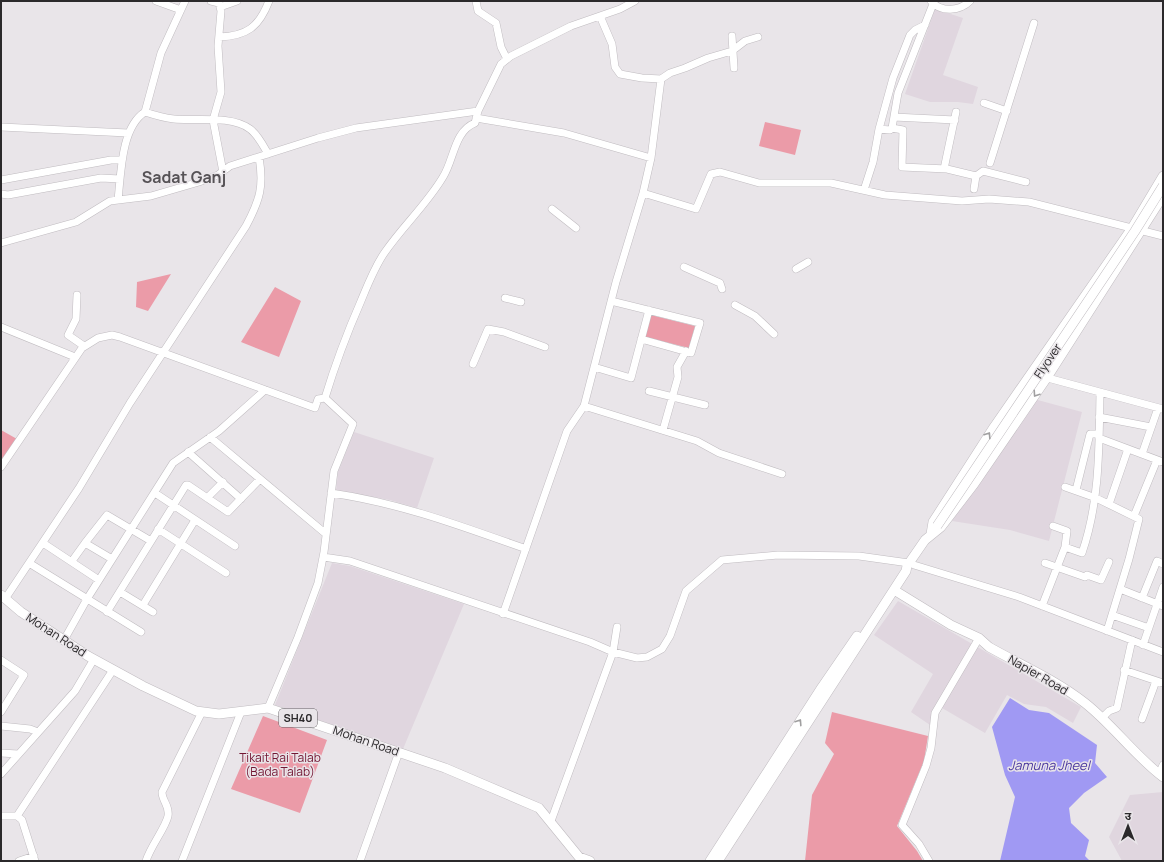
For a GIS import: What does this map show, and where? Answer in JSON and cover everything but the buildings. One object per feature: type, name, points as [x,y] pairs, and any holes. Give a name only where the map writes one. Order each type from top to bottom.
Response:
[{"type":"main road","points":[[930,536],[943,524],[974,484],[1046,379],[1136,229],[1163,176]]},
{"type":"main road","name":"Flyover","points":[[930,536],[1135,231],[1163,186]]},
{"type":"main road","points":[[718,861],[871,626],[896,592],[918,554],[928,542],[933,522],[994,427],[1034,369],[1136,229],[1163,196]]},
{"type":"main road","name":"Napier Road","points":[[896,592],[951,625],[979,638],[989,647],[1069,692],[1104,717],[1162,771]]},
{"type":"main road","name":"Mohan Road","points":[[3,597],[21,612],[94,659],[143,686],[196,711],[219,714],[268,708],[445,768],[539,808],[579,856],[585,860]]},
{"type":"main road","points":[[710,861],[822,687],[861,631],[871,626]]},
{"type":"main road","points":[[722,861],[837,689],[870,635],[871,626]]},
{"type":"street","points":[[156,1],[181,10]]},
{"type":"street","points":[[118,200],[122,160],[128,133],[138,116],[145,112],[161,53],[185,1]]},
{"type":"street","points":[[223,172],[213,120],[221,92],[216,3],[237,1]]},
{"type":"street","points":[[219,37],[237,36],[257,23],[263,16],[268,1]]},
{"type":"street","points":[[476,1],[478,11],[496,23],[501,47],[507,59]]},
{"type":"street","points":[[324,398],[342,346],[367,287],[385,252],[429,197],[444,175],[457,143],[468,126],[475,123],[477,114],[501,64],[507,59],[571,26],[600,16],[635,1]]},
{"type":"street","points":[[892,128],[898,93],[925,25],[932,2],[943,9],[958,9],[970,1]]},
{"type":"street","points":[[600,16],[612,44],[615,67],[620,74],[642,78],[661,79],[670,72],[732,51],[746,41],[758,37]]},
{"type":"street","points":[[990,163],[1034,23]]},
{"type":"street","points":[[864,190],[873,162],[884,105],[903,54],[915,30],[925,25]]},
{"type":"street","points":[[732,36],[734,68]]},
{"type":"street","points":[[903,54],[912,58]]},
{"type":"street","points":[[503,614],[567,431],[584,406],[611,301],[643,193],[651,158],[661,79]]},
{"type":"street","points":[[984,103],[1006,111]]},
{"type":"street","points":[[145,112],[174,119],[213,120],[237,123],[250,129],[260,140],[268,154]]},
{"type":"street","points":[[944,169],[956,112]]},
{"type":"street","points":[[1,243],[76,222],[110,201],[158,194],[199,182],[218,176],[230,166],[356,128],[477,114],[564,133],[651,158]]},
{"type":"street","points":[[894,117],[954,120]]},
{"type":"street","points":[[1,127],[128,133]]},
{"type":"street","points":[[879,129],[890,130],[892,128],[903,131],[902,167],[944,169],[976,176]]},
{"type":"street","points":[[3,597],[43,543],[79,488],[130,404],[246,226],[258,204],[262,176],[259,157]]},
{"type":"street","points":[[1,180],[111,160],[122,160]]},
{"type":"street","points":[[974,189],[976,176],[983,171],[1026,182]]},
{"type":"street","points":[[643,193],[696,209],[711,174],[720,172],[759,183],[831,183],[885,195],[962,201],[989,199],[1029,202],[1163,236]]},
{"type":"street","points":[[1,194],[8,195],[101,178],[120,178]]},
{"type":"street","points":[[552,209],[576,228]]},
{"type":"street","points":[[796,269],[808,262]]},
{"type":"street","points":[[684,267],[720,283],[722,289]]},
{"type":"street","points":[[77,295],[76,319],[68,335],[84,346]]},
{"type":"street","points":[[505,298],[521,302]]},
{"type":"street","points":[[611,301],[700,323],[691,353],[641,339]]},
{"type":"street","points":[[735,305],[755,316],[774,334]]},
{"type":"street","points":[[594,367],[631,378],[649,310]]},
{"type":"street","points":[[1,327],[76,357]]},
{"type":"street","points":[[473,364],[488,329],[504,332],[545,347]]},
{"type":"street","points":[[1,467],[84,346],[98,338],[112,335],[315,408],[318,399],[324,398]]},
{"type":"street","points":[[664,430],[678,377],[677,367],[686,351]]},
{"type":"street","points":[[1034,369],[1046,379],[1160,408],[1151,427],[1142,454]]},
{"type":"street","points":[[64,640],[87,599],[174,463],[210,437],[265,390]]},
{"type":"street","points":[[649,391],[705,405]]},
{"type":"street","points":[[1065,547],[1082,553],[1090,530],[1096,498],[1100,393]]},
{"type":"street","points":[[268,708],[298,637],[318,583],[323,557],[334,471],[353,424],[324,398]]},
{"type":"street","points":[[584,406],[697,441],[719,453],[782,474]]},
{"type":"street","points":[[1100,417],[1151,427]]},
{"type":"street","points":[[1076,490],[1090,434],[1099,436],[1160,461],[1134,516]]},
{"type":"street","points":[[210,437],[326,534]]},
{"type":"street","points":[[1109,504],[1128,449]]},
{"type":"street","points":[[188,452],[241,499]]},
{"type":"street","points":[[107,612],[187,484],[227,512],[260,478]]},
{"type":"street","points":[[207,498],[223,482]]},
{"type":"street","points":[[1066,487],[1096,498],[1139,518],[1120,590],[1107,631]]},
{"type":"street","points":[[155,493],[235,546]]},
{"type":"street","points":[[331,493],[366,498],[410,509],[526,549]]},
{"type":"street","points":[[72,561],[108,515],[151,541]]},
{"type":"street","points":[[142,605],[181,544],[194,520]]},
{"type":"street","points":[[1042,606],[1065,547],[1067,531],[1053,526]]},
{"type":"street","points":[[158,529],[226,573]]},
{"type":"street","points":[[43,543],[99,580]]},
{"type":"street","points":[[85,543],[112,559]]},
{"type":"street","points":[[323,557],[350,561],[503,614],[590,642],[613,652],[637,658],[647,657],[662,648],[670,636],[686,591],[722,560],[778,555],[859,556],[910,567],[1012,595],[1163,652]]},
{"type":"street","points":[[1142,598],[1156,561],[1163,564]]},
{"type":"street","points":[[1045,563],[1085,577],[1087,575],[1101,580],[1109,562]]},
{"type":"street","points":[[29,563],[140,632]]},
{"type":"street","points":[[1143,645],[1160,605],[1163,587]]},
{"type":"street","points":[[1120,590],[1160,605]]},
{"type":"street","points":[[120,592],[153,612]]},
{"type":"street","points":[[1112,615],[1149,628]]},
{"type":"street","points":[[551,821],[613,652],[617,627]]},
{"type":"street","points":[[929,861],[919,844],[902,825],[926,766],[935,713],[979,638]]},
{"type":"street","points":[[1104,717],[1109,711],[1117,708],[1124,670],[1132,640]]},
{"type":"street","points":[[1,774],[76,691],[94,659]]},
{"type":"street","points":[[1,660],[24,675],[1,712]]},
{"type":"street","points":[[17,816],[113,670]]},
{"type":"street","points":[[1124,670],[1159,682],[1142,719]]},
{"type":"street","points":[[146,861],[168,816],[168,807],[162,799],[162,792],[202,712]]},
{"type":"street","points":[[182,861],[242,712]]},
{"type":"street","points":[[1,726],[30,729],[38,732]]},
{"type":"street","points":[[360,861],[399,752]]},
{"type":"street","points":[[1,753],[18,754]]},
{"type":"street","points":[[1,816],[17,816],[22,820],[27,829],[35,859],[19,861]]},
{"type":"shaded area","points":[[935,9],[963,18],[943,75],[978,87],[973,104],[958,102],[930,102],[905,94]]},
{"type":"shaded area","points":[[1034,399],[1082,412],[1049,541],[1010,530],[952,521]]},
{"type":"shaded area","points":[[354,432],[434,458],[417,508],[390,500],[336,491],[338,472]]},
{"type":"shaded area","points":[[332,563],[350,566],[464,604],[403,749],[275,705]]},
{"type":"shaded area","points":[[898,601],[1081,707],[1073,723],[1046,707],[1024,704],[1007,695],[985,733],[942,708],[930,725],[911,712],[933,674],[874,635]]},
{"type":"shaded area","points":[[1163,792],[1163,861],[1122,861],[1109,837],[1130,795]]},
{"type":"green space","points":[[765,122],[801,130],[795,155],[759,146]]},
{"type":"green space","points":[[171,274],[148,311],[136,307],[137,282]]},
{"type":"green space","points":[[275,287],[301,301],[279,357],[241,342]]},
{"type":"green space","points":[[651,315],[695,326],[689,348],[645,337]]},
{"type":"green space","points":[[1,430],[17,439],[2,459],[1,458]]},
{"type":"green space","points":[[832,712],[928,736],[924,761],[897,826],[923,861],[805,861],[812,795],[834,754],[825,743]]},
{"type":"green space","name":"Tikait Rai Talab (Bada Talab)","points":[[263,716],[327,740],[300,813],[231,789]]},
{"type":"water","name":"Jamuna Jheel","points":[[1010,698],[1029,710],[1049,713],[1097,745],[1095,763],[1107,777],[1084,793],[1069,808],[1071,823],[1089,840],[1085,856],[1090,861],[1000,861],[1015,797],[1005,775],[992,727]]},
{"type":"district","name":"Sadat Ganj","points":[[184,177]]}]
